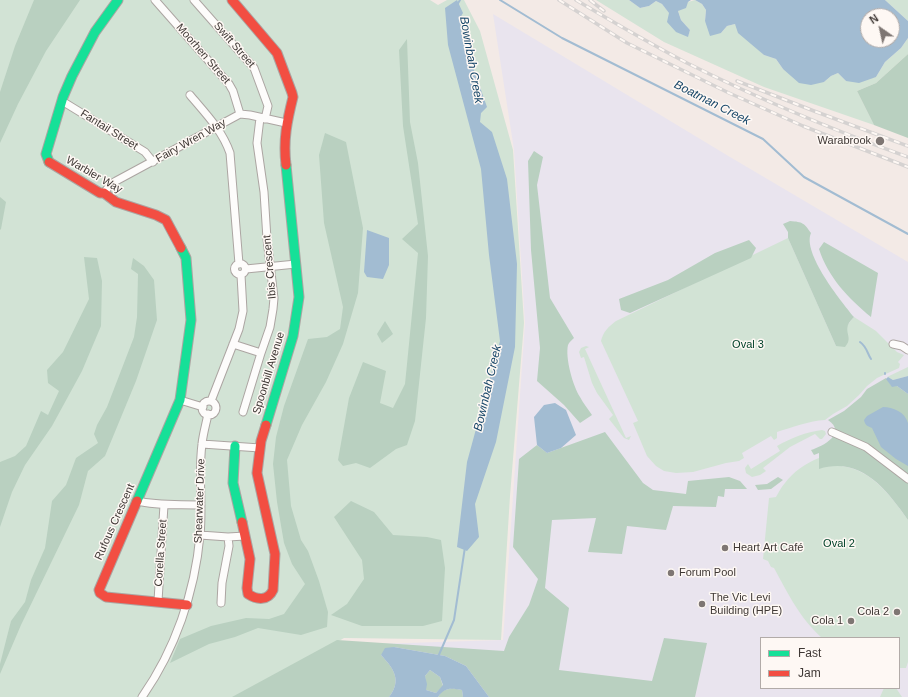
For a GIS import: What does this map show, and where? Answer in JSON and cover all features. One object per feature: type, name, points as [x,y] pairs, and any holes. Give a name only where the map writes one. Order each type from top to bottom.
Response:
[{"type":"street","name":"Warbler Way","points":[[118,0],[95,32],[72,76],[62,101],[46,154],[50,163],[100,193],[104,193],[116,202],[156,215],[166,220],[186,258],[191,320],[180,400]]},
{"type":"street","name":"Moorhen Street","points":[[155,0],[229,84],[240,114]]},
{"type":"street","name":"Swift Street","points":[[194,0],[254,68],[268,106],[263,118]]},
{"type":"street","name":"Spoonbill Avenue","points":[[232,0],[277,53],[293,97],[286,123],[284,148],[300,297],[293,336],[260,448],[257,473],[275,554],[272,595],[264,599],[252,597],[248,594],[247,588],[250,559],[233,483],[235,446]]},
{"type":"street","points":[[190,95],[217,127],[225,139],[230,153],[239,264],[235,269],[237,274],[241,275]]},
{"type":"street","name":"Fantail Street","points":[[62,101],[145,152],[153,162]]},
{"type":"street","points":[[240,114],[286,123]]},
{"type":"street","name":"Fairy Wren Way","points":[[104,193],[110,185],[116,181],[240,114]]},
{"type":"street","name":"Ibis Crescent","points":[[244,412],[260,353],[270,327],[274,298],[267,238],[264,192],[257,143],[263,118]]},
{"type":"street","points":[[239,264],[244,265],[246,269]]},
{"type":"street","points":[[211,401],[240,329],[243,311],[241,275],[246,269],[296,264]]},
{"type":"street","points":[[233,344],[260,353]]},
{"type":"street","points":[[893,344],[902,346],[908,350]]},
{"type":"street","points":[[180,400],[203,407]]},
{"type":"street","name":"Rufous Crescent","points":[[180,400],[99,590],[100,593],[106,597],[187,605]]},
{"type":"street","points":[[211,401],[215,404],[216,409],[213,414],[208,414],[204,412],[203,407],[205,402],[211,401]]},
{"type":"street","name":"Shearwater Drive","points":[[142,697],[161,667],[187,605],[200,535],[202,444],[208,414]]},
{"type":"street","points":[[832,432],[866,446],[908,479]]},
{"type":"street","points":[[202,444],[260,448]]},
{"type":"street","points":[[137,501],[164,505],[201,505]]},
{"type":"street","name":"Corella Street","points":[[158,601],[164,505]]},
{"type":"street","points":[[200,535],[228,537],[245,536]]},
{"type":"street","points":[[221,603],[222,583],[229,546],[228,537]]},
{"type":"shaded area","points":[[493,14],[908,262],[908,697],[241,697],[342,645],[503,640],[525,323],[514,150]]},
{"type":"green space","points":[[0,0],[430,0],[438,5],[447,0],[464,0],[480,31],[513,150],[524,323],[510,496],[501,640],[344,638],[242,697],[0,697]]},
{"type":"green space","points":[[34,0],[80,0],[46,51],[18,104],[0,143],[0,92],[15,46]]},
{"type":"green space","points":[[596,0],[629,0],[640,8],[649,6],[656,1],[662,4],[688,36],[690,30],[681,20],[678,11],[688,2],[695,0],[702,4],[706,10],[705,21],[721,33],[727,26],[735,24],[764,55],[776,59],[783,69],[824,82],[831,76],[838,73],[846,81],[876,77],[885,62],[901,48],[908,38],[908,54],[876,83],[857,91],[874,125],[764,87],[664,42]]},
{"type":"green space","points":[[885,0],[908,0],[908,21],[900,14],[900,8],[894,8]]},
{"type":"green space","points":[[407,39],[410,122],[418,163],[428,256],[426,318],[415,421],[407,445],[396,449],[370,468],[356,463],[343,466],[338,460],[349,398],[363,362],[386,371],[380,403],[393,408],[405,384],[418,253],[402,239],[418,224],[403,126],[399,50]]},
{"type":"green space","points":[[908,54],[908,138],[874,125],[857,91],[876,83]]},
{"type":"green space","points":[[325,133],[346,142],[363,228],[358,293],[343,344],[326,382],[302,425],[287,460],[291,506],[301,540],[308,551],[319,581],[328,612],[327,627],[301,635],[258,628],[235,637],[209,644],[170,663],[180,639],[211,626],[246,618],[269,619],[284,614],[305,584],[292,564],[284,543],[277,502],[273,464],[276,437],[284,406],[308,339],[327,337],[340,329],[343,307],[324,223],[319,155]]},
{"type":"green space","points":[[534,151],[543,157],[537,185],[550,298],[574,338],[568,344],[567,351],[570,372],[577,392],[592,415],[580,423],[564,405],[537,381],[540,348],[531,250],[528,161]]},
{"type":"green space","points":[[0,197],[6,202],[0,230]]},
{"type":"green space","points":[[790,221],[803,224],[811,233],[810,242],[817,264],[832,289],[854,317],[847,328],[849,338],[845,347],[836,346],[788,238],[788,232],[783,224]]},
{"type":"green space","name":"Oval 3","points":[[788,238],[836,346],[854,317],[876,331],[897,352],[904,355],[898,362],[900,364],[899,368],[877,378],[847,406],[825,420],[807,423],[777,432],[777,438],[774,440],[771,436],[742,453],[744,458],[739,461],[693,472],[676,473],[664,471],[656,466],[647,456],[633,423],[638,421],[601,341],[603,335],[616,321]]},
{"type":"green space","points":[[749,240],[756,248],[751,258],[630,313],[621,310],[619,299],[668,280],[715,253]]},
{"type":"green space","points":[[824,242],[878,273],[871,317],[847,295],[833,278],[819,249]]},
{"type":"green space","points":[[84,257],[97,258],[102,281],[101,326],[82,371],[52,426],[25,465],[12,492],[0,527],[0,462],[15,456],[26,446],[41,411],[48,415],[59,391],[48,383],[47,370],[63,352],[89,299]]},
{"type":"green space","points":[[133,258],[144,266],[154,280],[157,320],[136,381],[105,456],[88,471],[79,505],[21,625],[0,674],[0,664],[11,621],[25,602],[31,580],[45,548],[52,501],[66,485],[76,458],[98,443],[94,434],[97,425],[107,407],[134,337],[137,317],[138,274],[131,269]]},
{"type":"green space","points":[[385,321],[393,334],[382,343],[377,334]]},
{"type":"green space","points":[[586,346],[589,347],[585,349],[626,438],[631,436],[629,440],[624,438],[609,419],[613,415],[597,393],[592,383],[584,357],[581,358],[579,352],[581,348]]},
{"type":"green space","points":[[908,367],[908,376],[893,380],[887,377]]},
{"type":"green space","points":[[886,378],[891,385],[897,386],[908,394],[908,520],[891,497],[871,478],[860,471],[848,467],[834,466],[819,469],[819,453],[814,455],[811,450],[832,438],[835,430],[833,425],[828,420],[844,411],[861,397],[867,389]]},
{"type":"green space","points":[[825,431],[826,434],[822,439],[815,434],[790,447],[763,468],[766,471],[760,475],[752,477],[746,473],[745,468],[748,464],[751,469],[780,451],[777,446],[788,440],[810,432]]},
{"type":"green space","points":[[605,432],[643,483],[653,490],[686,494],[688,481],[729,477],[740,481],[747,489],[725,489],[724,497],[718,496],[716,507],[673,506],[666,530],[627,526],[622,554],[588,552],[596,518],[552,520],[545,588],[569,608],[559,670],[652,681],[664,638],[707,643],[695,697],[489,697],[466,666],[445,656],[394,647],[381,655],[393,670],[396,680],[393,691],[389,697],[232,697],[337,640],[504,651],[509,637],[529,605],[538,579],[513,547],[519,459],[537,445],[547,453]]},
{"type":"green space","name":"Oval 2","points":[[819,458],[819,468],[834,466],[848,467],[860,471],[871,478],[891,497],[908,520],[908,662],[906,668],[900,668],[900,637],[821,637],[801,614],[774,568],[771,567],[768,561],[763,559],[769,498],[776,497],[788,479],[809,462]]},
{"type":"green space","points":[[778,477],[783,480],[771,489],[758,490],[755,485],[767,484]]},
{"type":"green space","points":[[351,501],[374,512],[393,535],[427,537],[441,540],[445,568],[442,621],[423,626],[362,626],[331,615],[347,604],[364,579],[362,560],[334,517]]},
{"type":"green space","points":[[430,670],[440,677],[443,686],[436,693],[426,690],[425,676]]},
{"type":"green space","points":[[452,688],[462,690],[463,697],[438,697],[442,691]]},
{"type":"green space","points":[[884,689],[897,689],[902,697],[880,697]]},
{"type":"water","points":[[457,0],[463,13],[460,18],[462,36],[487,107],[481,113],[480,122],[492,132],[507,179],[517,264],[515,347],[496,442],[475,504],[479,537],[467,551],[457,547],[467,462],[500,341],[489,255],[481,169],[448,45],[445,8]]},
{"type":"water","points":[[629,0],[691,0],[688,2],[686,8],[678,11],[681,20],[690,30],[688,37],[676,32],[667,22],[669,13],[662,4],[656,1],[649,6],[640,8]]},
{"type":"water","points":[[695,0],[885,0],[894,8],[860,8],[860,48],[900,48],[900,14],[908,21],[908,38],[901,48],[885,62],[876,77],[859,83],[846,81],[838,73],[831,76],[824,82],[811,85],[799,83],[783,69],[776,59],[764,55],[738,33],[735,24],[727,26],[721,33],[710,36],[705,21],[706,10],[702,4]]},
{"type":"water","points":[[367,230],[389,238],[389,265],[383,279],[367,277],[364,272]]},
{"type":"water","points":[[908,376],[908,394],[897,386],[892,387],[886,379],[888,377],[893,380]]},
{"type":"water","points":[[555,403],[566,410],[576,435],[561,448],[547,453],[537,445],[534,417],[544,405]]},
{"type":"water","points":[[883,407],[898,411],[904,416],[908,423],[908,466],[881,447],[872,428],[865,423],[864,420],[867,416]]},
{"type":"water","points":[[394,647],[445,656],[466,666],[489,697],[463,697],[462,690],[451,689],[443,691],[438,697],[389,697],[393,691],[396,680],[390,665],[381,655],[385,648]],"holes":[[[430,670],[440,677],[443,685],[436,693],[426,690],[427,684],[425,676]]]},
{"type":"waterway","name":"Bowinbah Creek","points":[[457,5],[460,0]]},
{"type":"waterway","name":"Boatman Creek","points":[[500,0],[562,38],[763,139],[804,177],[908,234]]},
{"type":"waterway","points":[[860,342],[866,348],[871,359]]},
{"type":"waterway","name":"Bowinbah Creek","points":[[438,657],[454,620],[465,547]]},
{"type":"railway","points":[[559,0],[627,43],[729,93],[803,126],[908,167]]},
{"type":"railway","points":[[576,0],[659,48],[741,89],[852,136],[908,157]]},
{"type":"railway","points":[[590,0],[604,11]]},
{"type":"railway","points":[[737,81],[908,146]]},
{"type":"traffic: fast","points":[[49,162],[46,154],[63,97],[72,76],[95,32],[118,0]]},
{"type":"traffic: fast","points":[[266,425],[293,336],[299,297],[286,165]]},
{"type":"traffic: fast","points":[[137,501],[180,400],[191,320],[186,258],[181,248]]},
{"type":"traffic: fast","points":[[235,446],[233,483],[242,522]]},
{"type":"traffic: jam","points":[[232,0],[277,53],[292,93],[293,97],[287,122],[285,139],[286,165]]},
{"type":"traffic: jam","points":[[49,162],[100,193],[104,193],[116,202],[156,215],[166,220],[181,248]]},
{"type":"traffic: jam","points":[[242,522],[250,559],[247,588],[248,594],[259,598],[265,598],[271,594],[273,590],[275,554],[257,473],[261,441],[266,425]]},
{"type":"traffic: jam","points":[[137,501],[99,590],[100,593],[106,597],[187,605]]},
{"type":"place","name":"Warabrook","points":[[880,141]]},
{"type":"place","name":"Heart Art Café","points":[[725,548]]},
{"type":"place","name":"Forum Pool","points":[[671,573]]},
{"type":"place","name":"The Vic Levi Building (HPE)","points":[[702,604]]},
{"type":"place","name":"Cola 2","points":[[897,612]]},
{"type":"place","name":"Cola 1","points":[[851,621]]}]
